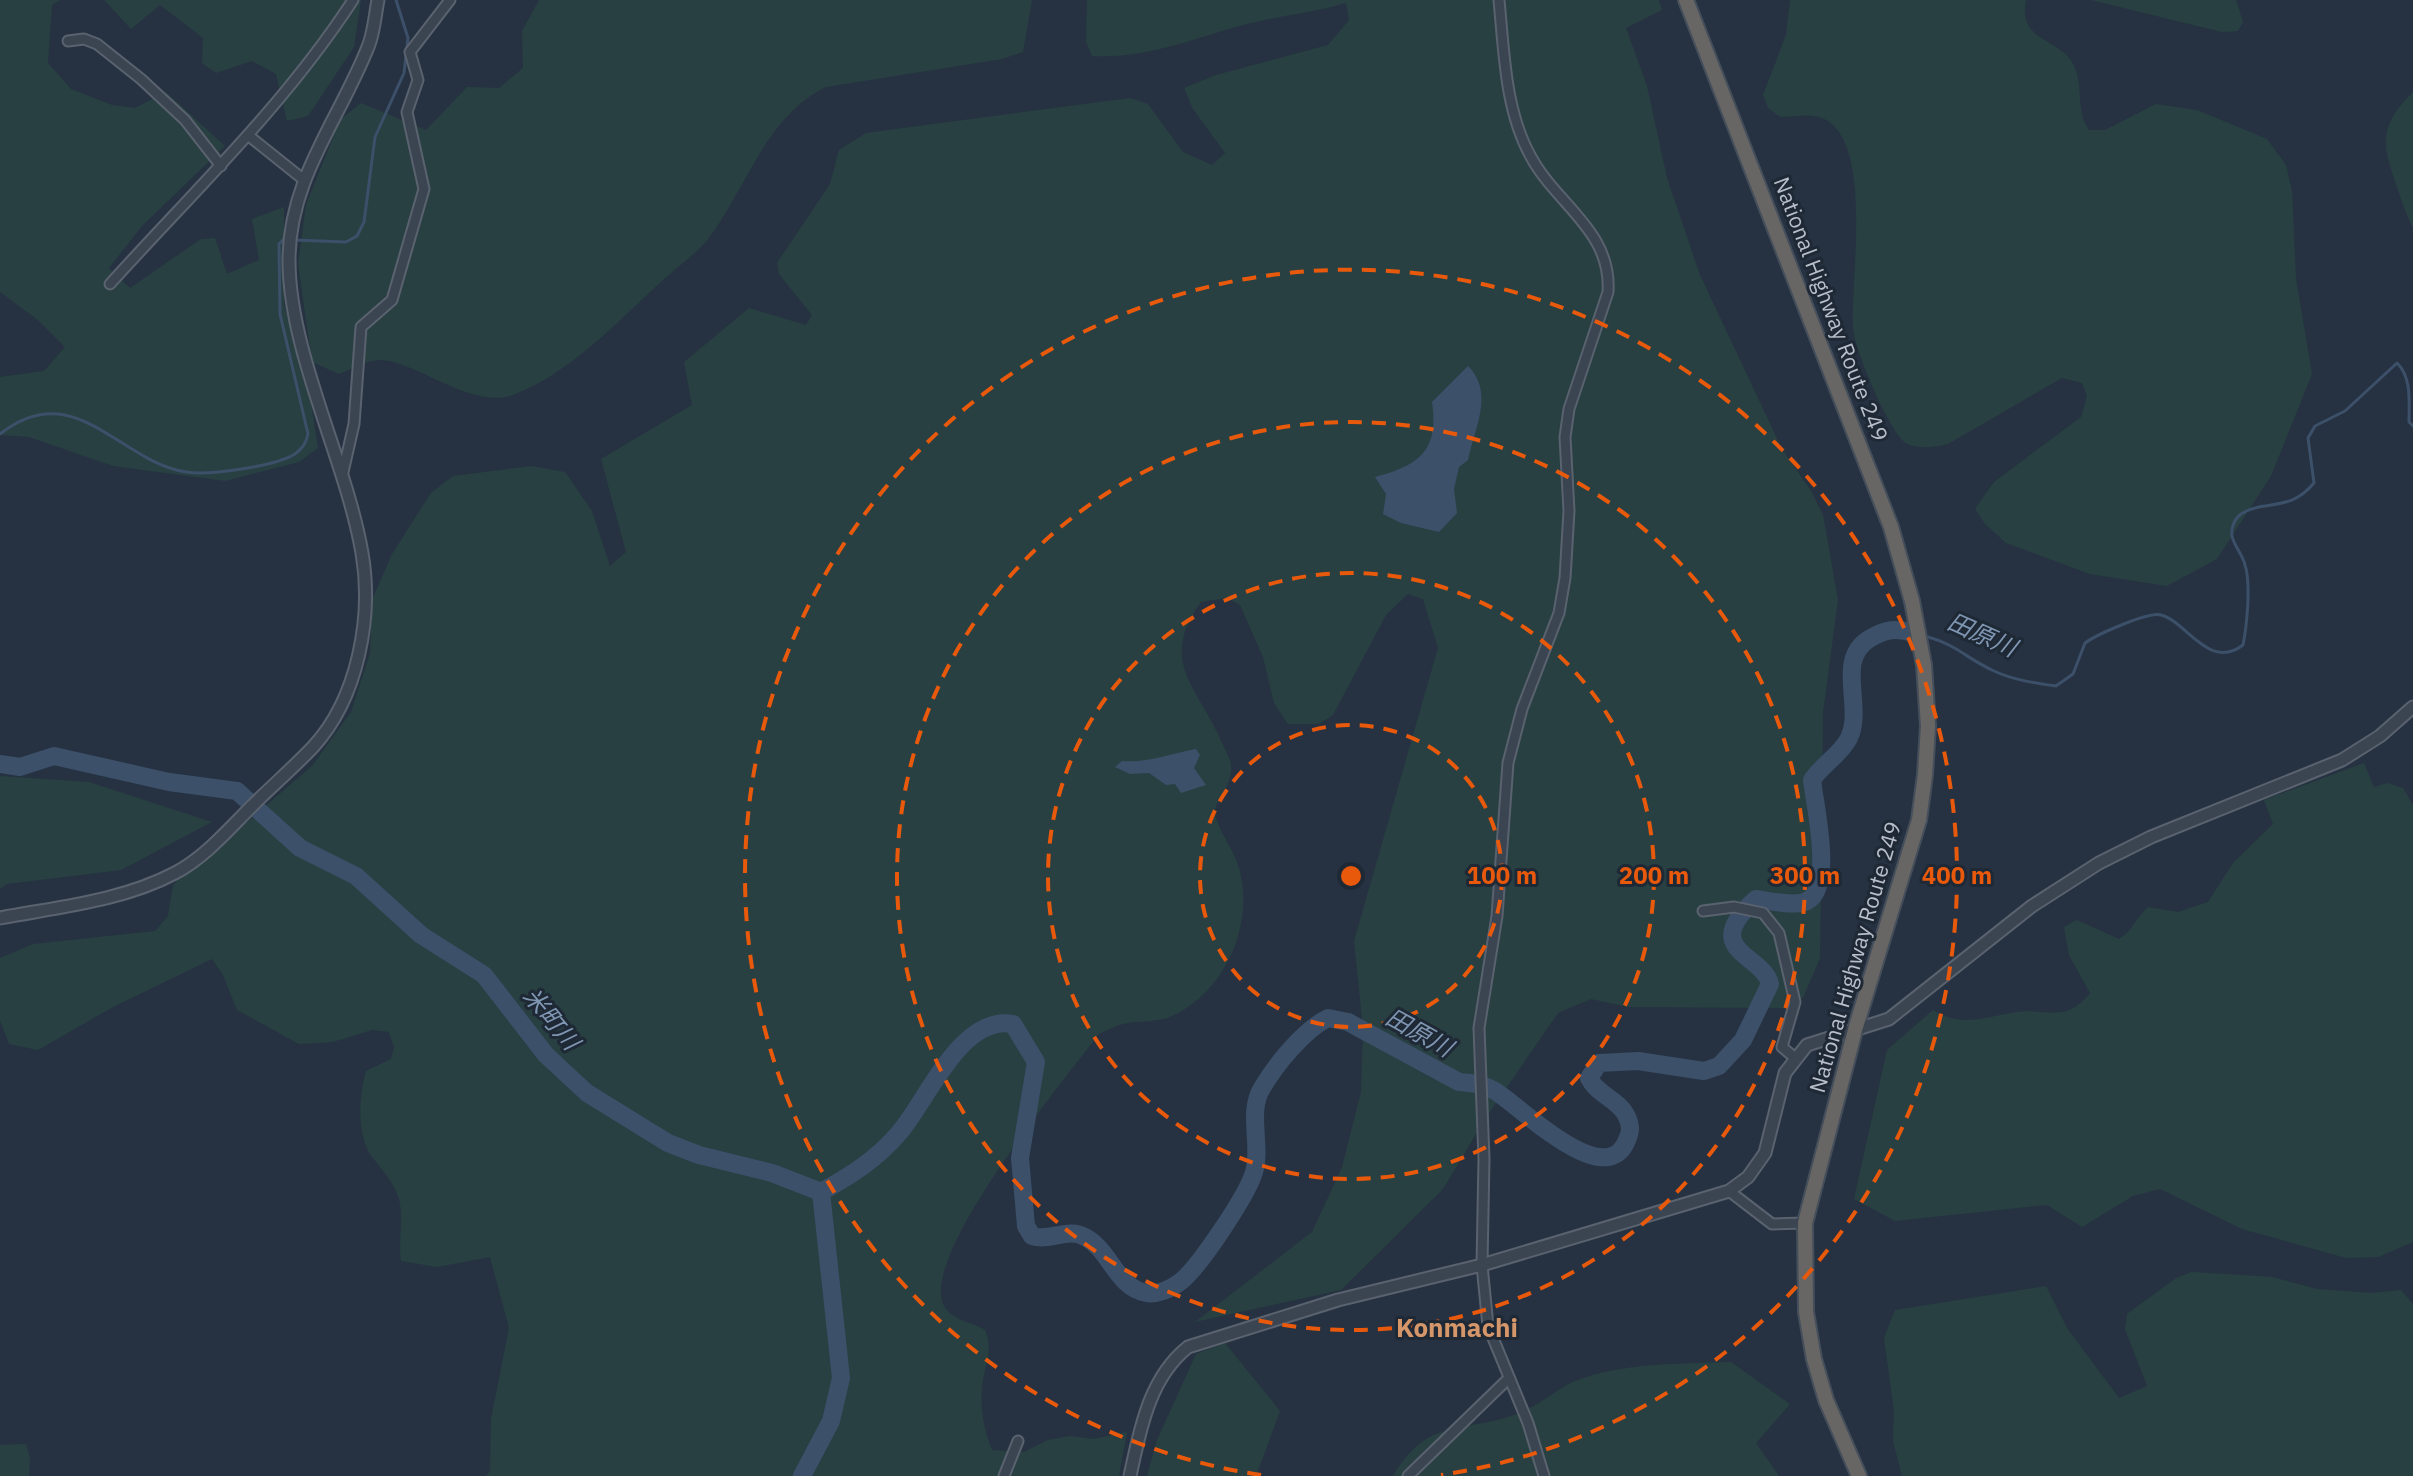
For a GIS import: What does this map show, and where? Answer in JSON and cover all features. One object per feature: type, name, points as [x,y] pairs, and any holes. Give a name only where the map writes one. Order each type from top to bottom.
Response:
[{"type":"highway","name":"National Highway Route 249","points":[[1686,0],[1891,527],[1912,601],[1924,665],[1928,726],[1919,820],[1855,1030],[1805,1223],[1806,1312],[1814,1359],[1826,1400],[1859,1476]]},
{"type":"street","points":[[110,284],[249,136],[303,73],[353,0]]},
{"type":"street","points":[[0,918],[141,888],[199,858],[315,745],[355,671],[366,607],[362,554],[343,472],[293,298],[291,228],[304,180],[369,46],[378,0]]},
{"type":"street","points":[[343,472],[354,424],[361,327],[392,300],[424,189],[407,112],[418,80],[410,52],[450,0]]},
{"type":"street","points":[[1499,0],[1512,105],[1526,146],[1556,195],[1596,237],[1609,272],[1608,292],[1576,383],[1565,437],[1569,511],[1559,613],[1522,709],[1508,763],[1497,916],[1479,1028],[1484,1159],[1482,1265],[1488,1326],[1528,1423],[1544,1476]]},
{"type":"street","points":[[68,41],[84,39],[97,44],[141,79],[185,120],[221,166]]},
{"type":"street","points":[[249,136],[304,180]]},
{"type":"street","points":[[1130,1476],[1143,1413],[1170,1364],[1188,1347],[1338,1300],[1482,1265],[1729,1191],[1748,1177],[1765,1153],[1785,1073],[1807,1045],[1889,1019],[2032,906],[2099,863],[2151,837],[2342,760],[2380,736],[2413,707]]},
{"type":"street","points":[[1703,911],[1734,907],[1763,913],[1779,933],[1795,1002],[1782,1047],[1795,1058]]},
{"type":"street","points":[[1729,1191],[1772,1224],[1805,1223]]},
{"type":"street","points":[[1408,1476],[1508,1379]]},
{"type":"street","points":[[1004,1476],[1018,1441]]},
{"type":"green space","points":[[0,0],[60,0],[52,5],[48,63],[71,89],[112,105],[135,108],[166,92],[225,146],[142,226],[109,268],[130,288],[201,239],[215,238],[227,274],[259,260],[252,219],[284,207],[284,304],[311,403],[318,448],[299,462],[225,481],[113,466],[29,437],[0,435],[0,377],[44,371],[65,347],[38,320],[0,292]]},
{"type":"green space","points":[[104,0],[361,0],[354,47],[308,116],[287,121],[276,74],[252,61],[216,73],[202,63],[203,38],[160,5],[131,29]]},
{"type":"green space","points":[[539,0],[1032,0],[1023,52],[1002,59],[826,87],[805,100],[772,135],[703,245],[593,345],[555,374],[534,385],[513,395],[496,398],[461,390],[393,362],[369,361],[339,374],[312,362],[298,264],[306,205],[340,120],[361,103],[426,130],[467,87],[499,88],[523,68],[522,31]]},
{"type":"green space","points":[[1087,0],[1659,0],[1662,10],[1626,28],[1647,86],[1667,178],[1700,275],[1782,449],[1811,491],[1823,515],[1838,600],[1823,712],[1820,958],[1803,998],[1785,1008],[1628,1007],[1591,999],[1558,1013],[1485,1119],[1443,1189],[1341,1290],[1195,1322],[1312,1232],[1342,1167],[1361,1092],[1363,1028],[1354,941],[1438,648],[1423,599],[1408,594],[1386,615],[1333,715],[1319,724],[1288,724],[1274,703],[1263,657],[1240,605],[1227,598],[1201,602],[1188,623],[1182,642],[1182,659],[1186,675],[1231,763],[1230,778],[1214,812],[1239,868],[1243,912],[1239,933],[1220,974],[1189,1006],[1165,1019],[1127,1023],[1099,1034],[999,1168],[952,1249],[942,1282],[944,1306],[948,1311],[985,1330],[988,1338],[982,1403],[992,1450],[1024,1452],[1048,1440],[1070,1436],[1093,1439],[1127,1432],[1119,1476],[486,1476],[490,1471],[491,1419],[509,1328],[490,1257],[437,1267],[401,1261],[399,1199],[391,1181],[367,1148],[360,1115],[366,1071],[391,1059],[394,1047],[389,1032],[372,1030],[333,1042],[299,1044],[237,1010],[223,975],[212,959],[113,1007],[38,1050],[9,1044],[0,1020],[0,958],[33,944],[155,931],[168,916],[173,885],[312,766],[351,712],[370,653],[372,600],[392,554],[431,493],[453,476],[531,466],[565,472],[592,511],[610,566],[626,552],[601,459],[692,405],[684,362],[749,308],[806,325],[812,315],[779,274],[777,263],[830,184],[839,150],[866,133],[1130,98],[1148,104],[1183,152],[1212,165],[1225,153],[1193,109],[1184,88],[1216,75],[1328,45],[1349,20],[1346,3],[1243,25],[1150,51],[1092,56],[1086,42]]},
{"type":"green space","points":[[1790,0],[2026,0],[2025,13],[2032,30],[2061,51],[2074,65],[2084,121],[2089,130],[2105,130],[2156,104],[2197,110],[2267,139],[2286,165],[2292,191],[2296,279],[2312,374],[2271,476],[2217,559],[2167,586],[2090,574],[2006,543],[1985,524],[1975,509],[1994,482],[2081,417],[2087,396],[2082,383],[2062,378],[1948,444],[1916,447],[1899,436],[1874,389],[1859,353],[1853,328],[1855,188],[1842,137],[1822,118],[1780,117],[1768,108],[1763,95],[1786,35]]},
{"type":"green space","points":[[2091,0],[2236,0],[2243,22],[2238,31],[2222,32]]},
{"type":"green space","points":[[2413,92],[2413,228],[2388,159],[2386,136],[2394,116]]},
{"type":"green space","points":[[2364,763],[2374,787],[2388,783],[2403,788],[2413,805],[2413,1242],[2378,1257],[2346,1258],[2242,1229],[2160,1189],[2133,1196],[2082,1227],[2047,1205],[1895,1221],[1854,1199],[1887,1050],[1933,1010],[1964,1020],[2027,1011],[2055,1013],[2073,1008],[2090,993],[2069,955],[2064,927],[2077,920],[2119,939],[2148,907],[2178,912],[2208,902],[2233,863],[2273,824],[2264,800]]},
{"type":"green space","points":[[0,776],[89,782],[212,822],[121,870],[7,884],[0,889]]},
{"type":"green space","points":[[2192,1272],[2272,1277],[2317,1289],[2372,1293],[2401,1290],[2413,1304],[2413,1476],[1902,1476],[1893,1441],[1894,1411],[1884,1338],[1895,1310],[2046,1286],[2067,1328],[2119,1398],[2147,1386],[2125,1329],[2127,1314],[2176,1278]]},
{"type":"green space","points":[[1225,1343],[1280,1411],[1256,1476],[1147,1476],[1157,1440],[1196,1354]]},
{"type":"green space","points":[[1731,1362],[1790,1404],[1756,1443],[1779,1476],[1393,1476],[1406,1457],[1434,1435],[1519,1413],[1591,1375],[1651,1365]]},
{"type":"green space","points":[[26,1444],[30,1457],[29,1476],[0,1476],[0,1445]]},
{"type":"water","points":[[1468,366],[1476,377],[1481,399],[1468,460],[1459,467],[1454,489],[1457,513],[1439,532],[1401,523],[1383,514],[1386,494],[1375,477],[1404,467],[1423,453],[1432,432],[1432,402]]},
{"type":"water","points":[[1196,749],[1200,755],[1194,768],[1206,785],[1181,793],[1175,784],[1166,785],[1149,773],[1130,774],[1115,767],[1122,761],[1150,759]]},
{"type":"waterway","points":[[294,240],[346,242],[357,236],[364,222],[375,137],[404,73],[408,38],[396,0]]},
{"type":"waterway","points":[[0,434],[27,418],[51,414],[74,417],[162,465],[196,473],[258,466],[295,454],[304,445],[308,434],[280,314],[279,244],[283,240]]},
{"type":"waterway","name":"田原川","points":[[1925,636],[2001,674],[2056,686],[2073,674],[2085,643],[2123,624],[2155,615],[2171,619],[2209,649],[2231,651],[2243,645],[2248,604],[2247,573],[2232,536],[2236,518],[2259,507],[2286,502],[2305,492],[2314,483],[2308,438],[2315,426],[2345,411],[2397,363],[2405,375],[2409,422],[2413,426]]},
{"type":"waterway","name":"田原川","points":[[821,1192],[882,1151],[910,1119],[961,1046],[977,1032],[994,1024],[1013,1024],[1036,1062],[1020,1158],[1026,1226],[1032,1236],[1072,1233],[1085,1237],[1094,1243],[1128,1284],[1146,1293],[1164,1291],[1180,1282],[1222,1230],[1254,1172],[1257,1151],[1255,1118],[1262,1088],[1291,1048],[1328,1018],[1348,1022],[1459,1082],[1491,1089],[1562,1141],[1583,1152],[1601,1157],[1616,1154],[1627,1140],[1628,1120],[1624,1111],[1597,1089],[1589,1078],[1599,1063],[1638,1061],[1704,1071],[1719,1066],[1743,1040],[1770,984],[1757,965],[1739,950],[1733,941],[1733,930],[1740,916],[1756,899],[1796,904],[1807,901],[1815,893],[1820,880],[1821,845],[1812,780],[1849,738],[1854,712],[1854,659],[1859,648],[1879,634],[1894,630],[1910,632]]},
{"type":"waterway","name":"米町川","points":[[0,764],[20,767],[54,756],[169,782],[237,791],[300,848],[356,876],[421,935],[484,975],[546,1055],[587,1093],[668,1143],[699,1155],[772,1173],[821,1192]]},
{"type":"waterway","name":"米町川","points":[[802,1476],[831,1421],[841,1378],[821,1192]]},
{"type":"district","name":"Konmachi","points":[[1457,1328]]}]
